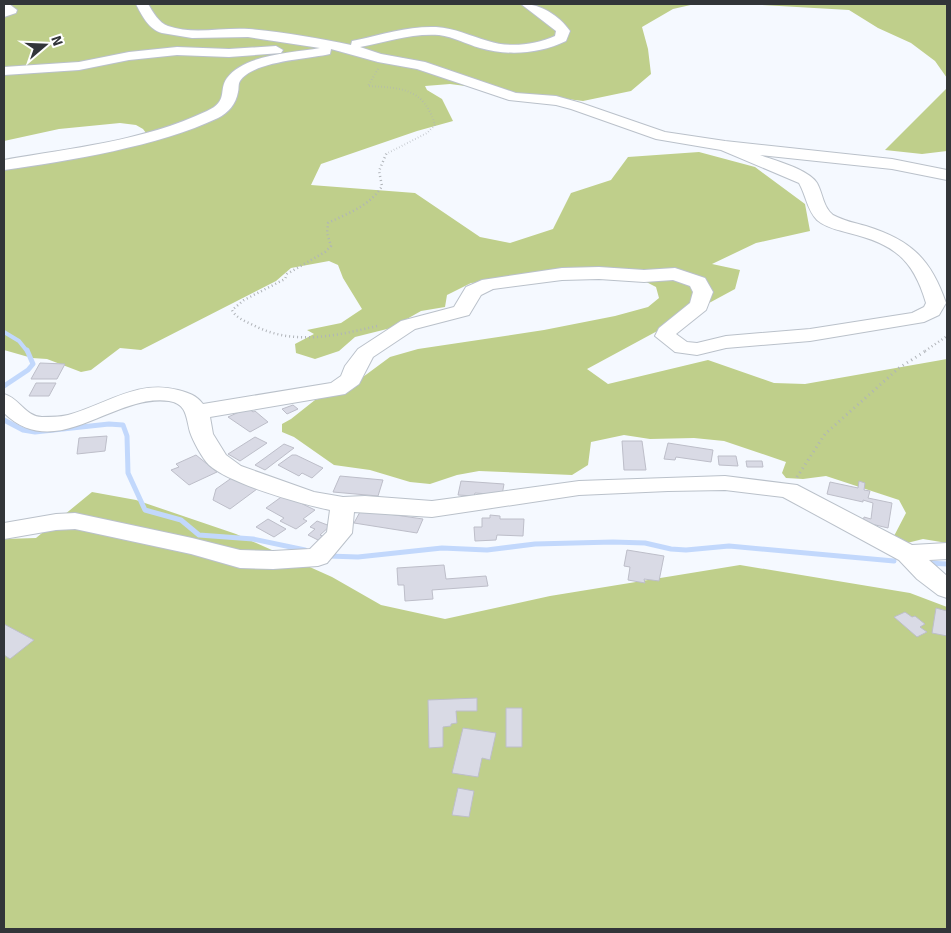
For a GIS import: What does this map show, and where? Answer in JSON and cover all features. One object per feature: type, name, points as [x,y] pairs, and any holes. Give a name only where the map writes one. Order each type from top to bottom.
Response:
[{"type":"street","points":[[142,4],[152,20],[162,29],[171,32],[192,34],[248,33],[362,52],[378,58],[420,65],[514,97],[556,101],[576,106],[662,136],[725,146],[892,164],[947,175]]},
{"type":"street","points":[[357,44],[407,33],[436,31],[459,34],[489,46],[507,48],[534,47],[554,42],[561,38],[563,31],[559,25],[527,4]]},
{"type":"street","points":[[4,6],[11,10],[4,14]]},
{"type":"street","points":[[4,71],[79,66],[129,56],[177,51],[268,51],[306,43]]},
{"type":"street","points":[[4,165],[129,141],[198,122],[210,116],[229,101],[233,80],[247,69],[325,51]]},
{"type":"street","points":[[198,412],[337,389],[351,378],[356,366],[365,353],[408,325],[462,311],[473,291],[489,284],[562,274],[598,272],[626,275],[675,274],[684,276],[698,282],[703,292],[699,306],[666,332],[665,336],[682,348],[697,349],[726,342],[810,335],[917,318],[932,311],[936,304],[933,292],[924,271],[917,261],[882,237],[829,220],[820,211],[810,184],[799,175],[725,146]]},
{"type":"street","points":[[4,401],[24,419],[37,424],[72,422],[132,398],[152,394],[171,395],[188,400],[198,412],[202,434],[217,459],[232,471],[309,498],[343,505],[365,504],[432,508],[579,488],[668,484],[725,483],[788,490],[908,554],[926,573],[947,590]]},
{"type":"street","points":[[4,531],[56,522],[75,521],[192,546],[240,559],[273,560],[321,552],[340,531],[343,505]]},
{"type":"street","points":[[908,554],[947,551]]},
{"type":"path","points":[[378,58],[378,71],[368,82],[368,86],[400,88],[414,92],[432,112],[434,125],[428,133],[387,152],[379,170],[382,186],[378,194],[369,202],[328,223],[327,233],[331,246],[325,252],[287,274],[286,279],[237,304],[232,310],[235,316],[267,332],[284,336],[336,334],[379,326]]},
{"type":"path","points":[[788,490],[825,434],[899,368],[947,336]]},
{"type":"green space","points":[[695,4],[673,9],[642,27],[648,49],[651,74],[631,91],[583,101],[450,84],[425,86],[427,90],[442,99],[453,121],[417,131],[321,164],[311,185],[415,193],[480,237],[510,243],[553,229],[571,193],[611,180],[628,157],[699,152],[755,167],[805,204],[810,231],[756,243],[712,264],[740,270],[735,289],[587,369],[608,384],[708,360],[774,383],[805,384],[947,359],[947,543],[923,539],[907,543],[894,536],[906,513],[899,500],[826,476],[803,479],[786,478],[782,473],[786,462],[724,441],[694,438],[650,439],[624,435],[591,442],[588,465],[572,475],[479,471],[457,475],[430,484],[410,482],[370,470],[334,465],[294,437],[282,432],[282,424],[315,400],[344,391],[390,357],[418,349],[544,330],[615,316],[648,307],[659,298],[656,287],[623,270],[471,283],[447,295],[445,307],[421,311],[391,328],[355,337],[339,351],[315,359],[296,353],[295,344],[314,334],[307,330],[341,323],[362,309],[343,278],[338,265],[329,261],[291,268],[276,281],[141,350],[120,348],[91,370],[81,372],[47,359],[32,358],[4,350],[4,168],[150,138],[143,129],[136,125],[120,123],[59,129],[4,141],[4,5]]},
{"type":"green space","points":[[745,4],[947,4],[947,78],[935,61],[911,43],[878,28],[849,10]]},
{"type":"green space","points":[[947,88],[947,151],[922,154],[885,150]]},
{"type":"green space","points":[[92,492],[136,500],[236,534],[332,577],[381,605],[445,619],[550,596],[740,565],[910,593],[947,607],[947,929],[4,929],[4,539],[36,538]]},
{"type":"building","points":[[40,363],[65,364],[57,379],[31,379]]},
{"type":"building","points":[[36,383],[56,383],[49,396],[29,396]]},
{"type":"building","points":[[293,405],[298,409],[287,414],[282,409]]},
{"type":"building","points":[[248,408],[253,412],[255,411],[268,422],[250,432],[228,417]]},
{"type":"building","points":[[107,436],[105,451],[77,454],[79,438]]},
{"type":"building","points":[[255,437],[267,443],[240,461],[228,454]]},
{"type":"building","points":[[622,441],[642,441],[646,470],[624,470]]},
{"type":"building","points":[[668,443],[713,450],[711,462],[676,457],[675,460],[664,459]]},
{"type":"building","points":[[284,444],[294,448],[265,470],[255,465]]},
{"type":"building","points":[[196,455],[217,472],[189,485],[171,470],[179,467],[176,464]]},
{"type":"building","points":[[292,455],[296,455],[323,468],[312,478],[302,473],[299,476],[278,465]]},
{"type":"building","points":[[718,456],[736,456],[738,466],[719,465]]},
{"type":"building","points":[[746,461],[762,461],[763,467],[747,467]]},
{"type":"building","points":[[340,476],[383,480],[378,496],[333,492]]},
{"type":"building","points":[[233,477],[257,489],[230,509],[213,500],[216,489]]},
{"type":"building","points":[[461,481],[504,484],[502,495],[475,493],[474,496],[458,495]]},
{"type":"building","points":[[859,481],[865,483],[864,490],[870,491],[868,498],[892,503],[888,528],[863,522],[864,517],[871,519],[873,503],[827,494],[830,482],[858,488]]},
{"type":"building","points":[[284,495],[315,510],[303,519],[307,521],[296,529],[280,521],[284,518],[266,508]]},
{"type":"building","points":[[361,510],[423,519],[417,533],[354,523]]},
{"type":"building","points":[[490,515],[500,516],[500,519],[524,519],[523,536],[497,535],[496,540],[475,541],[474,527],[482,527],[482,518],[490,518]]},
{"type":"building","points":[[268,519],[286,529],[274,537],[256,527]]},
{"type":"building","points":[[317,521],[330,526],[320,535],[325,537],[320,541],[308,535],[315,529],[310,527]]},
{"type":"building","points":[[627,550],[664,556],[659,581],[644,579],[645,583],[628,580],[630,567],[624,566]]},
{"type":"building","points":[[444,565],[446,579],[486,576],[488,586],[432,590],[433,599],[405,601],[404,585],[398,585],[397,568]]},
{"type":"building","points":[[936,608],[947,611],[947,636],[932,633]]},
{"type":"building","points":[[905,612],[912,617],[915,616],[925,624],[920,627],[927,632],[917,637],[894,617]]},
{"type":"building","points":[[4,624],[34,640],[10,659],[4,655]]},
{"type":"building","points":[[477,698],[477,711],[456,711],[457,723],[443,727],[443,747],[429,748],[428,700]]},
{"type":"building","points":[[506,708],[522,708],[522,747],[506,747]]},
{"type":"building","points":[[463,728],[496,733],[490,760],[482,758],[478,777],[452,773]]},
{"type":"building","points":[[458,788],[474,791],[469,817],[452,815]]},
{"type":"waterway","points":[[4,332],[19,341],[27,351]]},
{"type":"waterway","points":[[4,386],[28,370],[33,364],[27,350]]},
{"type":"waterway","points":[[4,420],[23,430],[35,432],[109,424],[123,425],[127,436],[128,473],[145,510],[181,520],[199,535],[253,539],[305,550]]},
{"type":"waterway","points":[[328,556],[358,557],[442,548],[487,550],[535,544],[613,542],[645,543],[671,549],[686,550],[729,546],[894,561]]},
{"type":"waterway","points":[[927,563],[947,564]]}]
